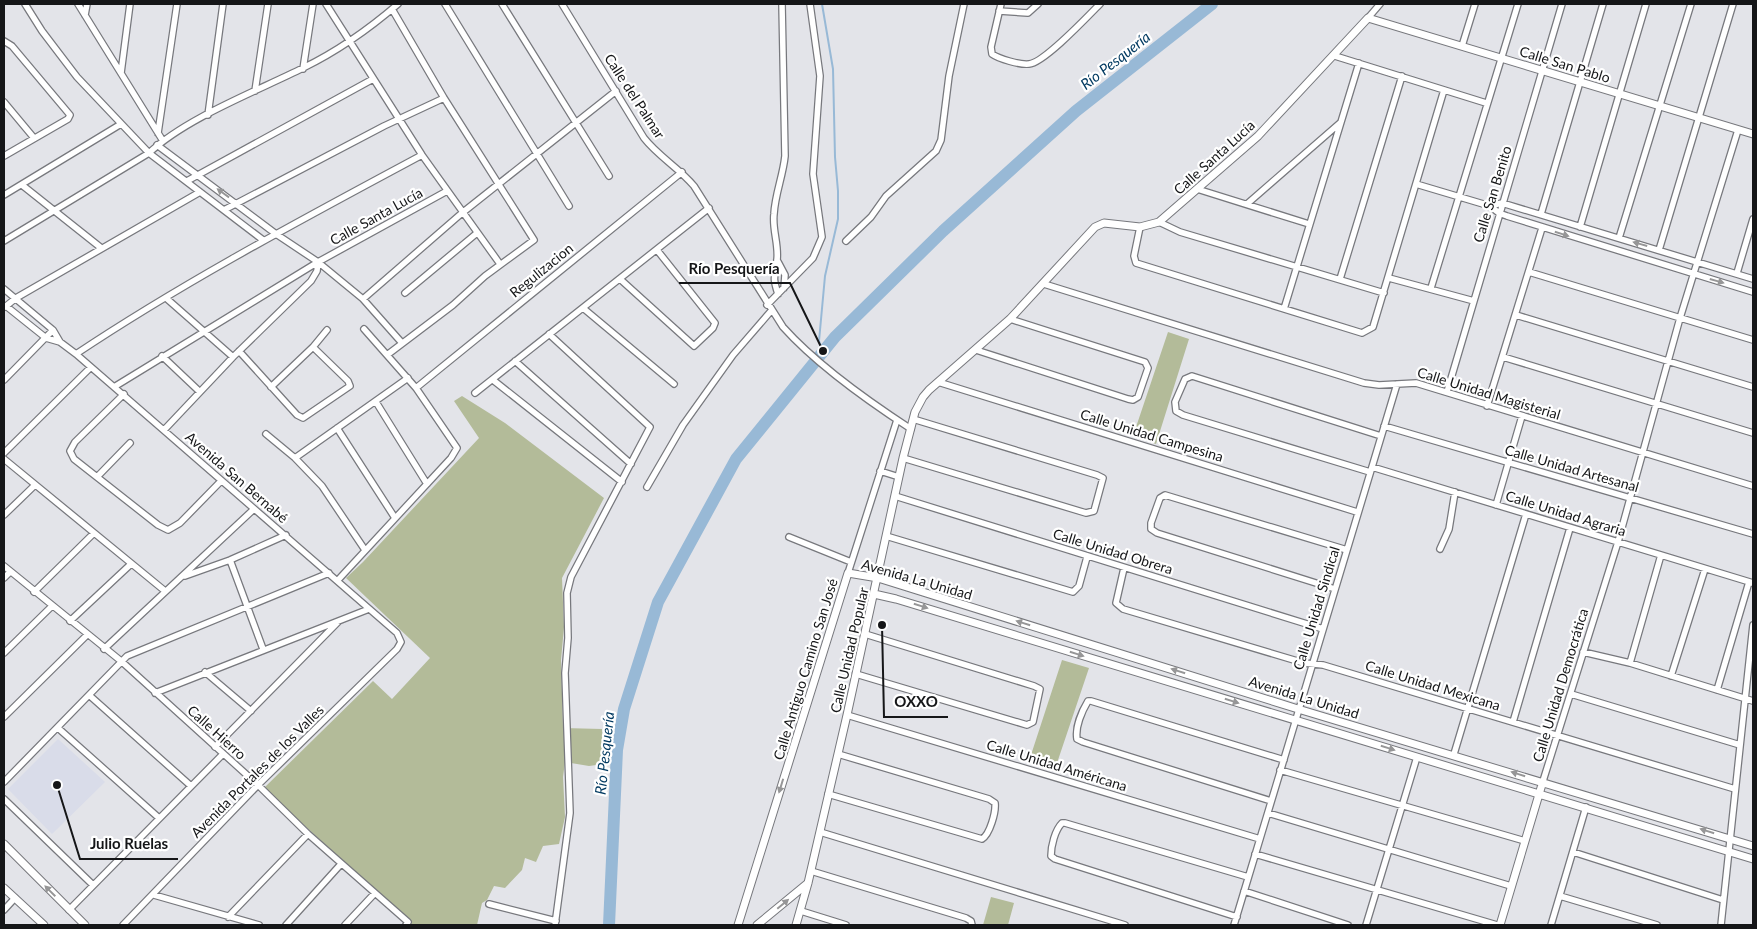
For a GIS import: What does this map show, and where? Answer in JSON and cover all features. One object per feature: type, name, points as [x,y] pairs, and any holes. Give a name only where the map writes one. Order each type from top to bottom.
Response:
[{"type":"street","points":[[25,4],[42,31],[77,77],[149,153],[263,240]]},
{"type":"street","points":[[78,4],[163,141]]},
{"type":"street","points":[[86,15],[87,4]]},
{"type":"street","points":[[121,73],[130,4]]},
{"type":"street","points":[[158,133],[177,4]]},
{"type":"street","points":[[208,115],[223,4]]},
{"type":"street","points":[[255,91],[268,4]]},
{"type":"street","points":[[303,69],[313,4]]},
{"type":"street","points":[[326,4],[422,155],[500,264]]},
{"type":"street","points":[[4,241],[56,212],[149,153],[163,141],[208,115],[303,69],[350,42],[398,4]]},
{"type":"street","points":[[445,4],[569,206]]},
{"type":"street","points":[[502,4],[609,176]]},
{"type":"street","name":"Calle del Palmar","points":[[562,4],[652,148],[682,172],[710,208],[769,308],[797,342],[865,398],[910,429]]},
{"type":"street","points":[[778,294],[773,276],[777,260],[774,213],[784,171],[785,144],[782,4]]},
{"type":"street","points":[[647,486],[683,425],[778,294],[813,258],[822,237],[814,174],[820,76],[810,4]]},
{"type":"street","points":[[846,241],[871,217],[886,196],[936,151],[941,140],[949,76],[964,4]]},
{"type":"street","points":[[1001,4],[991,47],[992,54],[1031,64],[1063,41],[1100,4]]},
{"type":"street","points":[[999,11],[1028,13],[1038,4]]},
{"type":"street","name":"Calle Santa Lucía","points":[[1044,284],[1099,224],[1140,227],[1159,222],[1258,136],[1335,56],[1380,4]]},
{"type":"street","points":[[1462,46],[1475,4]]},
{"type":"street","points":[[1431,288],[1486,103],[1518,4]]},
{"type":"street","name":"Calle San Benito","points":[[1447,392],[1562,4]]},
{"type":"street","points":[[1541,214],[1603,4]]},
{"type":"street","points":[[1580,227],[1646,4]]},
{"type":"street","points":[[1619,238],[1658,106],[1691,4]]},
{"type":"street","points":[[1659,250],[1733,4]]},
{"type":"street","points":[[387,355],[452,305],[500,264],[534,240],[444,98],[392,9]]},
{"type":"street","name":"Calle San Pablo","points":[[1368,18],[1753,134]]},
{"type":"street","points":[[4,41],[12,46],[70,115],[68,119],[4,156]]},
{"type":"street","points":[[1335,56],[1486,103]]},
{"type":"street","points":[[1284,309],[1359,63]]},
{"type":"street","points":[[1340,280],[1402,76]]},
{"type":"street","points":[[187,181],[373,79]]},
{"type":"street","points":[[1140,227],[1134,260],[1140,264],[1362,333],[1373,327],[1444,90]]},
{"type":"street","points":[[363,299],[462,213],[500,185],[616,91]]},
{"type":"street","points":[[224,210],[444,98]]},
{"type":"street","points":[[4,102],[34,138]]},
{"type":"street","points":[[1247,204],[1340,123]]},
{"type":"street","points":[[4,196],[121,124]]},
{"type":"street","name":"Calle Unidad Democrática","points":[[1498,925],[1618,542],[1655,403],[1696,262],[1738,130]]},
{"type":"street","points":[[157,146],[198,174],[276,234],[318,262],[363,299],[402,343]]},
{"type":"street","points":[[76,354],[263,240],[422,155]]},
{"type":"street","name":"Regulizacion","points":[[416,388],[682,172]]},
{"type":"street","points":[[1416,184],[1490,206],[1499,213],[1542,228],[1753,292]]},
{"type":"street","points":[[22,185],[100,247]]},
{"type":"street","points":[[1197,189],[1309,224]]},
{"type":"street","name":"Calle Santa Lucía","points":[[114,387],[318,262],[447,191]]},
{"type":"street","points":[[5,307],[16,298],[100,247],[200,192]]},
{"type":"street","points":[[1490,206],[1502,203],[1753,279]]},
{"type":"street","points":[[475,393],[710,208]]},
{"type":"street","points":[[1737,274],[1753,219]]},
{"type":"street","points":[[1159,222],[1180,232],[1384,293]]},
{"type":"street","points":[[1487,406],[1542,228]]},
{"type":"street","points":[[405,292],[477,233]]},
{"type":"street","points":[[620,279],[694,346],[712,328],[715,322],[657,250]]},
{"type":"street","points":[[777,260],[785,274],[784,288]]},
{"type":"street","points":[[164,430],[233,357],[311,281],[317,272],[318,262]]},
{"type":"street","points":[[1529,272],[1753,340]]},
{"type":"street","points":[[1389,278],[1474,301]]},
{"type":"street","name":"Calle Unidad Popular","points":[[796,925],[811,872],[913,419],[923,397],[1010,319],[1044,284]]},
{"type":"street","name":"Calle Unidad Magisterial","points":[[1044,284],[1364,383],[1397,384],[1416,382],[1487,406],[1753,486]]},
{"type":"street","name":"Avenida San Bernabé","points":[[4,289],[53,330],[60,342]]},
{"type":"street","points":[[166,298],[201,332],[233,357]]},
{"type":"street","name":"Avenida San Bernabé","points":[[5,307],[46,338],[60,342],[124,394],[221,481],[338,580],[396,633]]},
{"type":"street","points":[[583,308],[674,384]]},
{"type":"street","points":[[1516,314],[1753,387]]},
{"type":"street","points":[[976,350],[1128,399],[1133,400],[1138,397],[1145,380],[1148,365],[1141,361],[1010,319]]},
{"type":"street","points":[[338,580],[451,458],[457,448],[416,388],[364,329]]},
{"type":"street","points":[[4,380],[53,330]]},
{"type":"street","points":[[271,387],[313,347],[327,330]]},
{"type":"street","points":[[490,904],[556,923],[570,813],[569,731],[565,673],[568,638],[567,593],[571,577],[650,427],[549,334]]},
{"type":"street","points":[[239,351],[296,415],[303,418],[350,386],[348,381],[313,347]]},
{"type":"street","points":[[162,356],[200,392]]},
{"type":"street","points":[[1502,357],[1753,433]]},
{"type":"street","points":[[515,361],[631,464]]},
{"type":"street","points":[[4,453],[90,368]]},
{"type":"street","name":"Calle Unidad Agraria","points":[[1381,436],[1196,377],[1188,376],[1185,379],[1175,402],[1176,411],[1183,415],[1371,470],[1454,492],[1751,583]]},
{"type":"street","points":[[295,458],[408,378]]},
{"type":"street","points":[[493,380],[622,482]]},
{"type":"street","name":"Calle Unidad Campesina","points":[[938,382],[1357,512]]},
{"type":"street","name":"Calle Unidad Sindical","points":[[1234,925],[1397,384]]},
{"type":"street","points":[[124,394],[75,442],[70,451],[74,459],[158,525],[168,530],[180,523],[221,481]]},
{"type":"street","points":[[376,402],[427,484]]},
{"type":"street","points":[[1496,505],[1522,416]]},
{"type":"street","points":[[903,458],[1086,512],[1094,510],[1102,485],[1103,478],[1097,475],[913,419]]},
{"type":"street","name":"Calle Antiguo Camino San José","points":[[738,925],[897,420]]},
{"type":"street","name":"Calle Unidad Artesanal","points":[[1384,426],[1753,534]]},
{"type":"street","points":[[337,428],[395,518]]},
{"type":"street","points":[[266,434],[295,458],[322,486],[365,550]]},
{"type":"street","points":[[97,477],[130,443]]},
{"type":"street","points":[[4,460],[165,591]]},
{"type":"street","points":[[880,471],[899,477]]},
{"type":"street","points":[[4,516],[35,485]]},
{"type":"street","points":[[1440,549],[1449,529],[1454,492]]},
{"type":"street","points":[[1335,589],[1157,533],[1151,527],[1158,502],[1162,495],[1171,496],[1347,550]]},
{"type":"street","name":"Calle Unidad Obrera","points":[[895,496],[1323,629]]},
{"type":"street","points":[[104,649],[254,509]]},
{"type":"street","points":[[1454,754],[1526,514]]},
{"type":"street","points":[[1513,722],[1570,528]]},
{"type":"street","points":[[34,592],[94,533]]},
{"type":"street","points":[[181,578],[230,560],[286,535]]},
{"type":"street","points":[[886,536],[1068,592],[1076,590],[1087,557]]},
{"type":"street","points":[[789,537],[851,562]]},
{"type":"street","points":[[1630,663],[1662,555]]},
{"type":"street","points":[[230,560],[263,649]]},
{"type":"street","points":[[70,621],[131,564]]},
{"type":"street","name":"Calle Hierro","points":[[4,566],[155,692],[407,924]]},
{"type":"street","name":"Calle Unidad Mexicana","points":[[1124,568],[1116,603],[1123,609],[1304,663],[1324,665],[1735,789]]},
{"type":"street","points":[[1671,676],[1705,569]]},
{"type":"street","points":[[4,578],[10,572]]},
{"type":"street","points":[[4,782],[121,662],[136,652],[329,573]]},
{"type":"street","name":"Avenida La Unidad","points":[[848,573],[878,578],[1298,709],[1454,754],[1753,846]]},
{"type":"street","points":[[1717,690],[1751,583]]},
{"type":"street","name":"Avenida La Unidad","points":[[874,594],[915,604],[1753,859]]},
{"type":"street","points":[[4,653],[52,606]]},
{"type":"street","points":[[155,692],[369,609]]},
{"type":"street","points":[[216,748],[340,619]]},
{"type":"street","points":[[1721,925],[1753,624]]},
{"type":"street","name":"Avenida Portales de los Valles","points":[[123,925],[258,786],[396,649],[401,642],[396,633]]},
{"type":"street","points":[[856,674],[1027,725],[1032,722],[1040,696],[1040,689],[1034,686],[865,634]]},
{"type":"street","points":[[4,716],[87,635]]},
{"type":"street","points":[[1584,652],[1630,663],[1753,701]]},
{"type":"street","points":[[206,672],[251,711]]},
{"type":"street","points":[[1571,694],[1740,746]]},
{"type":"street","points":[[89,695],[191,786]]},
{"type":"street","points":[[1271,801],[1077,739],[1077,732],[1088,701],[1284,760]]},
{"type":"street","name":"Calle Unidad Américana","points":[[847,716],[1260,839]]},
{"type":"street","points":[[58,728],[159,818]]},
{"type":"street","points":[[69,910],[222,754]]},
{"type":"street","points":[[828,794],[978,838],[986,836],[995,810],[995,803],[989,799],[838,754]]},
{"type":"street","points":[[1366,925],[1404,805],[1417,757]]},
{"type":"street","points":[[1280,770],[1525,841]]},
{"type":"street","points":[[4,799],[93,885]]},
{"type":"street","points":[[1551,925],[1586,808]]},
{"type":"street","points":[[1268,813],[1511,886]]},
{"type":"street","points":[[1237,916],[1051,856],[1058,828],[1062,823],[1248,877]]},
{"type":"street","points":[[820,832],[1125,925]]},
{"type":"street","points":[[228,917],[308,834]]},
{"type":"street","points":[[4,844],[85,925]]},
{"type":"street","points":[[1573,852],[1723,900]]},
{"type":"street","points":[[1255,854],[1498,925]]},
{"type":"street","points":[[286,925],[341,864]]},
{"type":"street","points":[[811,872],[966,918],[971,921],[972,925]]},
{"type":"street","points":[[757,925],[808,883]]},
{"type":"street","points":[[4,888],[44,925]]},
{"type":"street","points":[[1244,891],[1348,925]]},
{"type":"street","points":[[345,925],[375,893]]},
{"type":"street","points":[[154,895],[259,925]]},
{"type":"street","points":[[1560,896],[1657,925]]},
{"type":"street","points":[[4,910],[15,898]]},
{"type":"street","points":[[801,911],[846,925]]},
{"type":"shaded area","points":[[58,739],[105,782],[52,834],[8,789]]},
{"type":"green space","points":[[1168,332],[1189,339],[1156,444],[1133,436]]},
{"type":"green space","points":[[462,396],[505,423],[604,498],[562,578],[564,627],[561,660],[563,728],[602,729],[604,764],[589,766],[565,762],[563,777],[565,817],[559,844],[543,846],[536,862],[525,858],[522,870],[505,888],[494,886],[487,900],[482,903],[477,925],[413,925],[282,805],[265,787],[373,681],[392,699],[430,658],[346,578],[479,438],[454,401]]},
{"type":"green space","points":[[1062,660],[1089,668],[1055,769],[1029,761]]},
{"type":"green space","points":[[991,897],[1014,903],[1008,925],[983,925]]},
{"type":"waterway","points":[[822,4],[833,69],[835,157],[838,191],[838,219],[825,276],[819,341],[823,351]]},
{"type":"waterway","name":"Río Pesquería","points":[[609,925],[617,750],[624,709],[658,602],[736,459],[835,337],[943,231],[1076,111],[1212,4]]},
{"type":"place","name":"Río Pesquería","points":[[823,351]]},
{"type":"place","name":"OXXO","points":[[882,625]]},
{"type":"place","name":"Julio Ruelas","points":[[57,785]]}]
